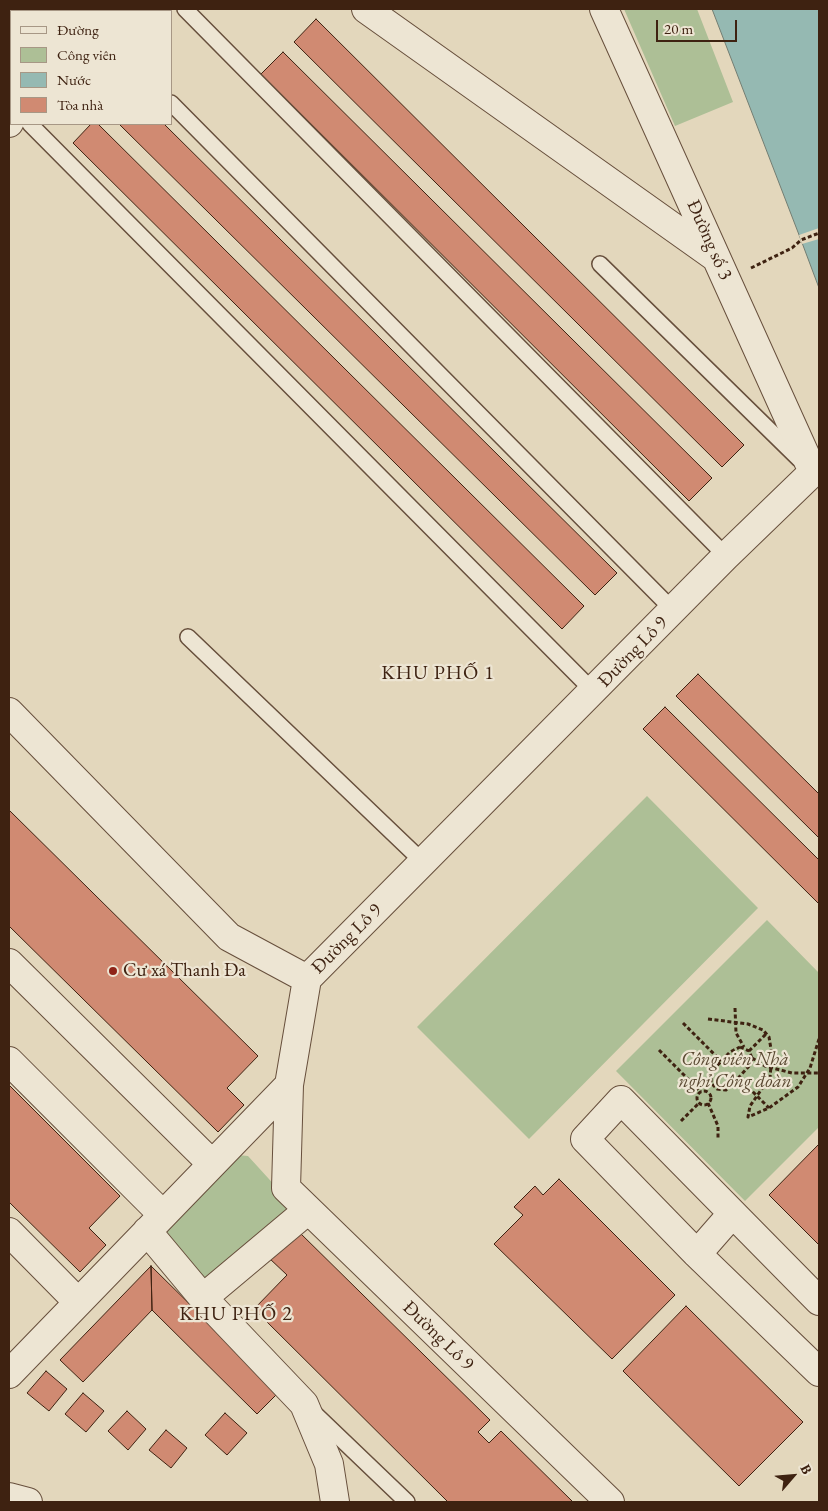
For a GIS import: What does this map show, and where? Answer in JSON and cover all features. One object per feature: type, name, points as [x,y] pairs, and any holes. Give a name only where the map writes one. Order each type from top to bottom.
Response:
[{"type":"street","points":[[366,9],[721,268]]},
{"type":"street","name":"Đường số 3","points":[[604,9],[813,472]]},
{"type":"street","name":"Đường Lô 9","points":[[610,1502],[286,1188],[289,1085],[307,979],[594,692],[726,556],[813,472]]},
{"type":"street","points":[[9,712],[229,937],[307,979]]},
{"type":"street","points":[[9,963],[212,1164]]},
{"type":"street","points":[[9,1061],[155,1223],[203,1298],[304,1404],[329,1464],[335,1502]]},
{"type":"street","points":[[14,1358],[78,1302],[289,1085]]},
{"type":"street","points":[[819,1302],[621,1100],[585,1139],[698,1254],[819,1372]]},
{"type":"street","points":[[203,1298],[308,1210]]},
{"type":"street","points":[[698,1254],[732,1214]]},
{"type":"street","points":[[9,1232],[78,1302]]},
{"type":"street","points":[[9,1497],[28,1502]]},
{"type":"lane","points":[[185,9],[726,556]]},
{"type":"lane","points":[[172,104],[673,610]]},
{"type":"lane","points":[[31,125],[594,692]]},
{"type":"lane","points":[[600,264],[813,472]]},
{"type":"lane","points":[[188,637],[423,862]]},
{"type":"lane","points":[[304,1404],[407,1502]]},
{"type":"path","points":[[721,268],[792,248],[801,240],[819,233]]},
{"type":"path","points":[[735,1008],[736,1033],[752,1058],[771,1067],[806,1074],[819,1073]]},
{"type":"path","points":[[708,1019],[736,1021],[763,1030],[769,1037],[772,1056],[770,1078],[750,1106],[748,1117],[769,1108],[798,1087],[806,1074],[819,1039]]},
{"type":"path","points":[[683,1023],[721,1061]]},
{"type":"path","points":[[749,1051],[766,1034]]},
{"type":"path","points":[[745,1048],[735,1048],[721,1061],[710,1077],[715,1087],[726,1090],[748,1070],[752,1058]]},
{"type":"path","points":[[659,1050],[701,1092],[708,1093],[715,1087]]},
{"type":"path","points":[[739,1078],[769,1108]]},
{"type":"path","points":[[701,1092],[697,1098],[699,1102],[708,1103]]},
{"type":"path","points":[[708,1093],[711,1099],[708,1103]]},
{"type":"path","points":[[708,1103],[718,1126],[718,1138]]},
{"type":"green space","points":[[21,9],[98,9],[96,10]]},
{"type":"green space","points":[[624,9],[697,9],[733,102],[675,126]]},
{"type":"green space","points":[[10,25],[9,104],[9,27]]},
{"type":"green space","points":[[647,796],[758,908],[529,1139],[417,1027]]},
{"type":"green space","name":"Công viên Nhà nghỉ Công đoàn","points":[[767,920],[819,973],[819,1127],[745,1201],[616,1071]]},
{"type":"green space","points":[[237,1155],[248,1156],[289,1201],[287,1213],[209,1278],[198,1276],[163,1233]]},
{"type":"water","points":[[712,9],[819,9],[819,288],[801,240]]},
{"type":"pier","points":[[819,228],[819,239],[802,244],[799,235]]},
{"type":"building","points":[[316,19],[744,445],[722,467],[294,42]]},
{"type":"building","points":[[283,52],[712,478],[689,501],[261,74]]},
{"type":"building","points":[[90,125],[99,125],[584,606],[562,629],[73,143]]},
{"type":"building","points":[[120,125],[165,125],[617,573],[595,595]]},
{"type":"building","points":[[698,674],[819,794],[819,838],[676,696]]},
{"type":"building","points":[[665,707],[819,860],[819,904],[643,729]]},
{"type":"building","name":"Cư xá Thanh Đa","points":[[9,810],[258,1056],[227,1088],[244,1105],[218,1132],[9,926]]},
{"type":"building","points":[[9,1085],[120,1196],[89,1228],[106,1245],[80,1272],[9,1202]]},
{"type":"building","points":[[819,1144],[819,1245],[769,1195]]},
{"type":"building","points":[[559,1179],[675,1295],[612,1359],[494,1244],[523,1215],[514,1207],[535,1186],[543,1195]]},
{"type":"building","points":[[297,1230],[490,1420],[478,1432],[489,1443],[501,1431],[573,1502],[448,1502],[254,1309],[287,1275],[269,1258]]},
{"type":"building","points":[[151,1266],[152,1310],[83,1382],[60,1360]]},
{"type":"building","points":[[151,1266],[279,1392],[257,1414],[152,1310]]},
{"type":"building","points":[[686,1306],[803,1422],[739,1486],[623,1371]]},
{"type":"building","points":[[46,1371],[67,1389],[49,1411],[27,1393]]},
{"type":"building","points":[[83,1393],[104,1411],[86,1432],[65,1414]]},
{"type":"building","points":[[127,1411],[146,1429],[128,1450],[108,1431]]},
{"type":"building","points":[[225,1413],[247,1433],[227,1455],[205,1435]]},
{"type":"building","points":[[166,1430],[187,1448],[171,1468],[149,1450]]},
{"type":"place","name":"Cư xá Thanh Đa","points":[[113,971]]},
{"type":"district","name":"KHU PHỐ 1","points":[[438,674]]},
{"type":"district","name":"KHU PHỐ 2","points":[[236,1315]]}]
